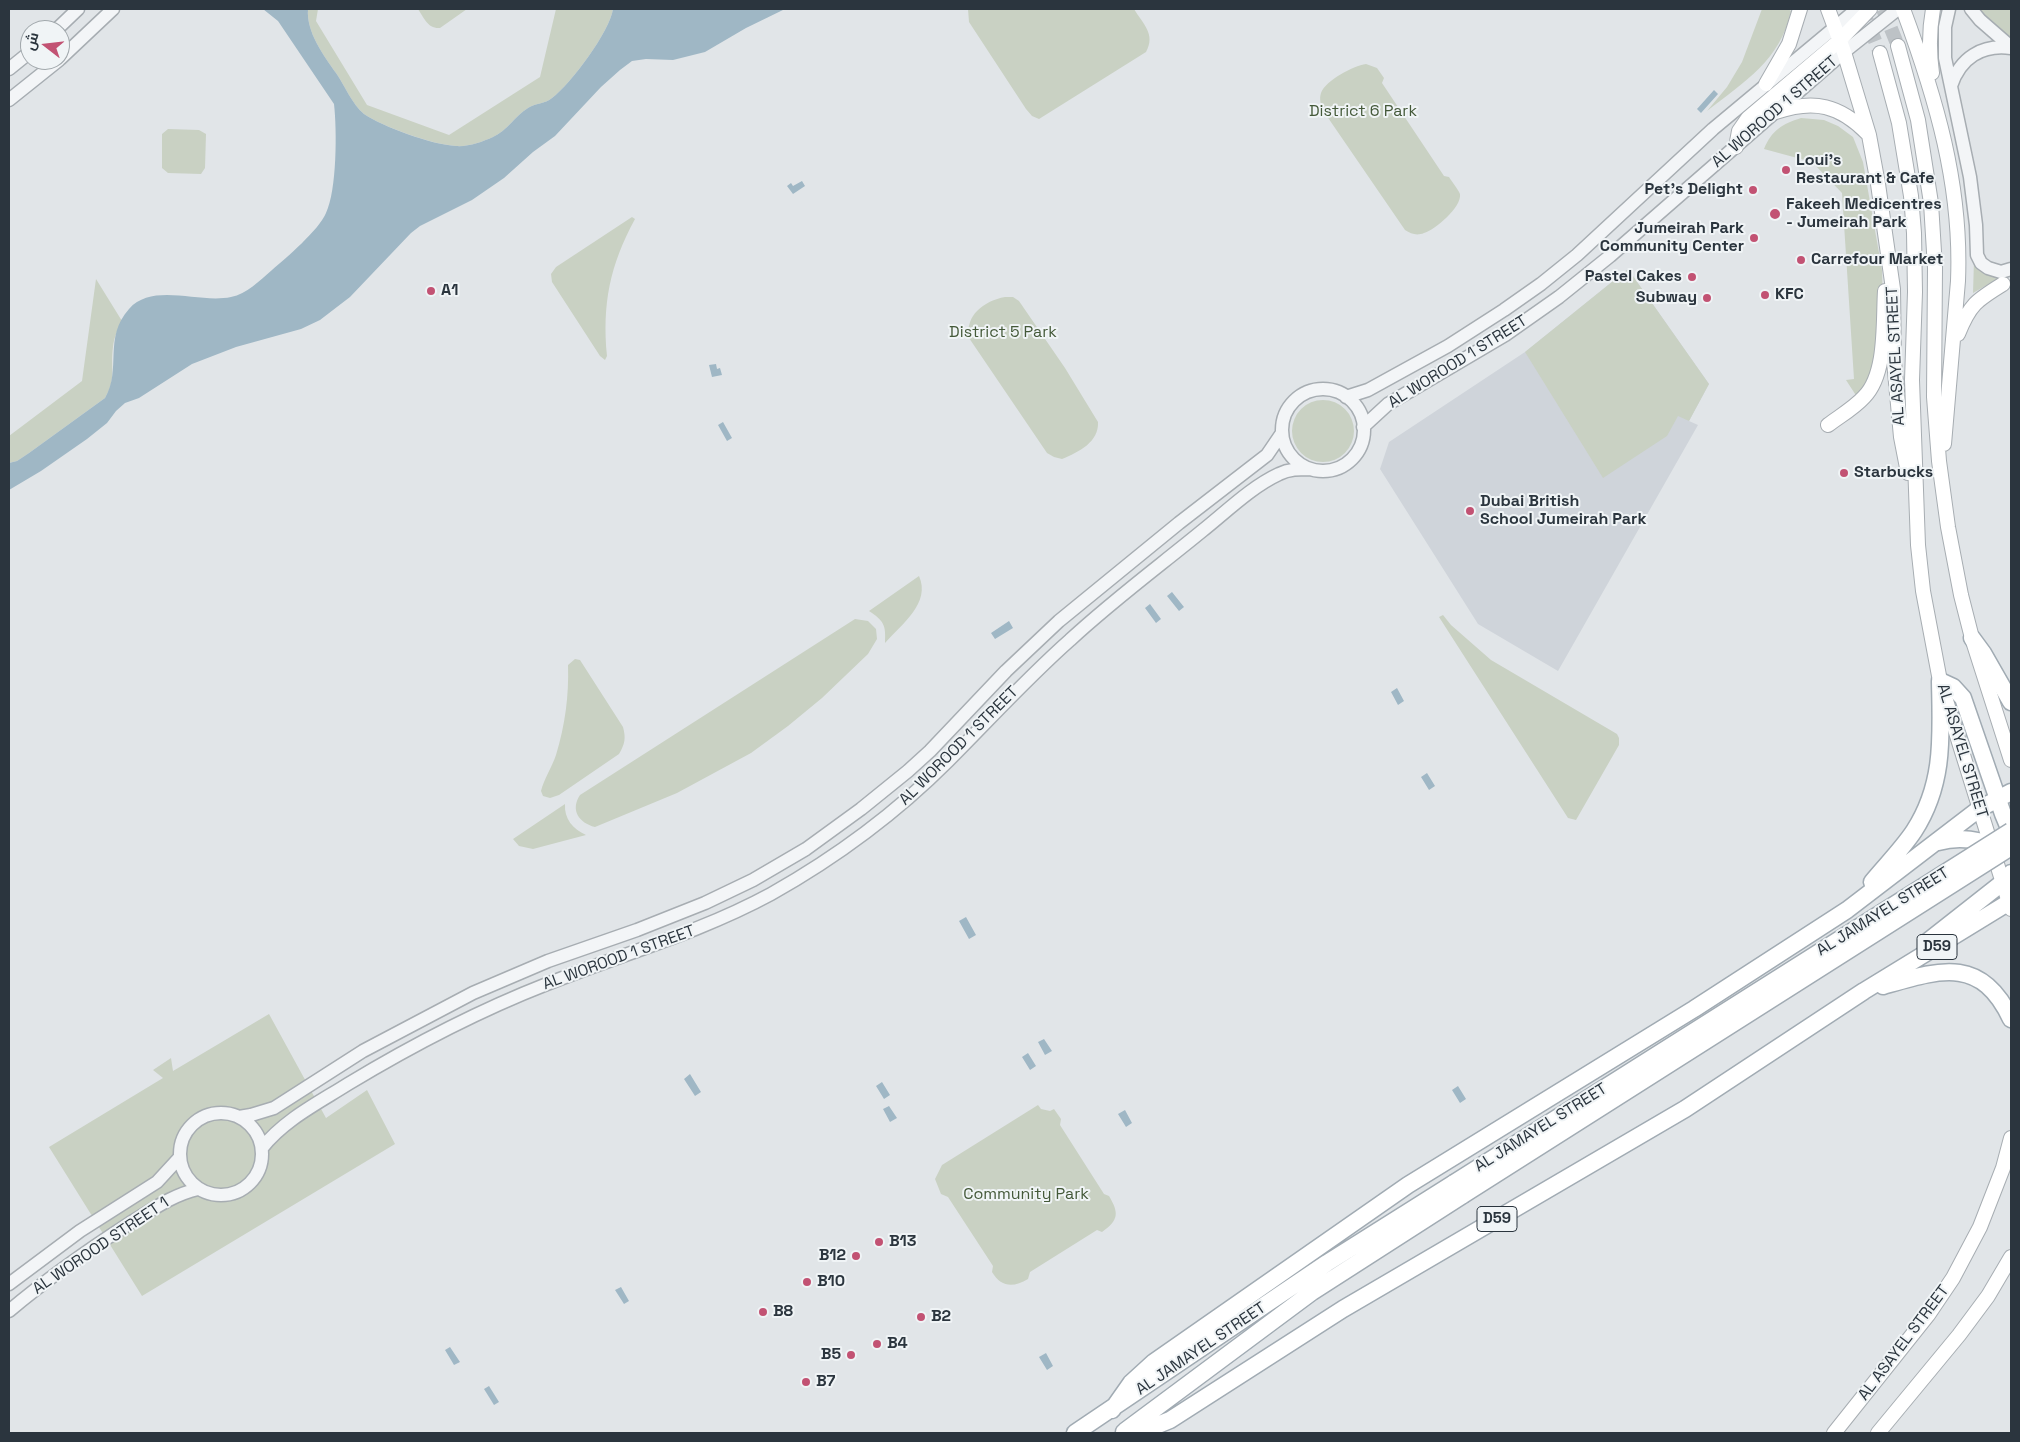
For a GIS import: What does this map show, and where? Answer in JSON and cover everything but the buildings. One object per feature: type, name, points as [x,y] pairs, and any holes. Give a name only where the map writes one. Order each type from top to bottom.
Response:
[{"type":"main road","points":[[1766,84],[1789,44],[1800,9]]},
{"type":"main road","name":"AL ASAYEL STREET","points":[[1828,9],[1842,46],[1869,135],[1878,184],[1893,289],[1894,361],[1901,437],[1916,500]]},
{"type":"main road","points":[[1842,46],[1870,9]]},
{"type":"main road","points":[[1736,147],[1740,131],[1748,118],[1842,46],[1879,9]]},
{"type":"main road","points":[[1904,9],[1936,104]]},
{"type":"main road","points":[[1933,9],[1929,50],[1936,104],[1953,182],[1959,231],[1958,281],[1945,425],[1944,492]]},
{"type":"main road","points":[[1898,46],[1918,120],[1931,203],[1935,268],[1934,397],[1944,492],[1954,561],[1972,638],[2011,760]]},
{"type":"main road","name":"AL ASAYEL STREET","points":[[1880,52],[1897,114],[1906,160],[1914,233],[1915,292],[1912,380],[1916,500],[1922,591],[1940,681],[1990,844],[2007,878]]},
{"type":"main road","points":[[1776,112],[1800,106],[1825,106],[1841,112],[1856,122],[1869,135]]},
{"type":"main road","points":[[1828,426],[1865,396],[1873,385],[1878,372],[1882,346],[1887,253]]},
{"type":"main road","points":[[1952,348],[1971,307],[1978,300],[2003,284]]},
{"type":"main road","points":[[1972,638],[1986,657],[2011,702]]},
{"type":"main road","points":[[1847,910],[1900,850],[1914,831],[1934,789],[1939,766],[1941,742],[1940,681],[1952,687],[1962,698],[2004,795],[2011,832]]},
{"type":"main road","name":"D59","points":[[1112,1410],[1131,1383],[1154,1362],[1408,1185],[1694,1009],[1847,910],[1980,809],[2004,795]]},
{"type":"main road","name":"AL JAMAYEL STREET","points":[[1123,1432],[1312,1292],[1459,1189],[2011,832]]},
{"type":"main road","points":[[1935,843],[1963,838],[1990,844],[2011,852],[2007,878],[2011,904]]},
{"type":"main road","name":"AL JAMAYEL STREET","points":[[1075,1433],[1112,1410],[1327,1263],[1459,1189],[2011,852]]},
{"type":"main road","points":[[1864,991],[2007,878]]},
{"type":"main road","name":"D59","points":[[1123,1432],[1148,1429],[1170,1420],[1343,1309],[1685,1109],[1864,991],[2011,904]]},
{"type":"main road","points":[[1864,991],[1934,972],[1949,971],[1979,980],[1993,990],[2004,1004],[2011,1019]]},
{"type":"main road","name":"AL ASAYEL STREET","points":[[1834,1433],[1928,1316],[1953,1278],[1980,1227],[2004,1168],[2011,1138]]},
{"type":"main road","name":"AL ASAYEL STREET","points":[[1878,1433],[1959,1335],[1988,1296],[2011,1257]]},
{"type":"street","points":[[66,20],[78,9]]},
{"type":"street","points":[[70,51],[114,9]]},
{"type":"street","name":"AL WOROOD 1 STREET","points":[[1346,397],[1368,390],[1448,346],[1542,284],[1577,255],[1661,176],[1766,84],[1856,9]]},
{"type":"street","name":"AL WOROOD 1 STREET","points":[[1363,428],[1388,404],[1505,335],[1559,297],[1776,112],[1842,46],[1898,9]]},
{"type":"street","points":[[1949,9],[1944,42],[1945,58],[1970,178],[1976,225],[1977,255],[1981,263],[1988,268],[2001,272],[2011,270]]},
{"type":"street","points":[[1971,9],[1980,20],[2011,48]]},
{"type":"street","points":[[1951,86],[1960,66],[1976,52],[1988,48],[2011,48]]},
{"type":"street","points":[[9,69],[20,60]]},
{"type":"street","points":[[9,100],[47,70]]},
{"type":"street","points":[[1325,390],[1346,397],[1355,405],[1361,416],[1363,428],[1360,446],[1352,458],[1346,464],[1332,470],[1310,469],[1299,464],[1284,445],[1282,432],[1287,411],[1291,405],[1303,395],[1325,390]]},
{"type":"street","name":"AL WOROOD 1 STREET","points":[[239,1117],[274,1108],[363,1051],[473,993],[548,961],[705,903],[753,880],[806,849],[861,809],[908,771],[1006,671],[1059,621],[1193,511],[1267,455],[1282,432]]},
{"type":"street","name":"AL WOROOD 1 STREET","points":[[262,1148],[276,1132],[299,1115],[423,1041],[544,985],[709,924],[771,893],[836,854],[897,808],[923,785],[1020,686],[1094,618],[1269,480],[1281,473],[1296,469],[1310,469]]},
{"type":"street","name":"AL WOROOD STREET 1","points":[[9,1284],[80,1231],[157,1182],[180,1157],[184,1136],[199,1120],[219,1113],[239,1117]]},
{"type":"street","points":[[180,1157],[182,1169],[189,1180],[198,1189],[207,1194],[227,1196],[245,1188],[258,1173],[261,1165],[262,1148],[258,1135],[250,1124],[239,1117]]},
{"type":"street","name":"AL WOROOD STREET 1","points":[[9,1311],[61,1270],[112,1235],[167,1200],[198,1189]]},
{"type":"shaded area","points":[[1628,269],[1709,384],[1689,421],[1698,425],[1558,671],[1478,624],[1380,469],[1389,442],[1525,352]]},
{"type":"green space","points":[[308,9],[318,9],[316,21],[367,105],[449,135],[540,77],[556,9],[613,9],[605,30],[597,43],[579,69],[560,91],[549,100],[528,108],[507,127],[489,139],[461,146],[447,145],[409,134],[364,114],[352,100],[317,43],[310,26]]},
{"type":"green space","points":[[418,9],[467,9],[440,28],[436,28],[429,25]]},
{"type":"green space","points":[[968,9],[1134,9],[1147,29],[1150,40],[1149,46],[1146,52],[1039,119],[1032,116],[1026,109],[969,22]]},
{"type":"green space","points":[[1762,9],[1788,9],[1791,11],[1779,44],[1759,68],[1707,111],[1727,87],[1742,62]]},
{"type":"green space","points":[[1979,9],[2011,9],[2011,38],[1985,17]]},
{"type":"green space","name":"District 6 Park","points":[[1366,64],[1377,68],[1384,78],[1382,83],[1444,176],[1449,177],[1460,194],[1457,205],[1447,217],[1429,231],[1421,234],[1410,233],[1405,230],[1322,109],[1320,95],[1328,83],[1347,71]]},
{"type":"green space","points":[[1801,118],[1824,120],[1838,126],[1853,137],[1863,162],[1882,270],[1883,302],[1877,350],[1870,381],[1857,397],[1846,380],[1854,379],[1842,193],[1812,162],[1764,149],[1774,132],[1788,123]]},
{"type":"green space","points":[[168,129],[199,130],[206,134],[205,168],[201,174],[168,173],[162,168],[162,134]]},
{"type":"green space","points":[[632,217],[635,219],[619,252],[610,285],[607,302],[607,356],[605,360],[600,356],[552,282],[551,274],[556,267]]},
{"type":"green space","points":[[1974,260],[1987,273],[1999,278],[1973,293]]},
{"type":"green space","points":[[1628,269],[1709,384],[1689,421],[1678,416],[1667,436],[1603,478],[1525,352]]},
{"type":"green space","points":[[96,279],[122,321],[116,333],[114,343],[112,379],[109,391],[105,398],[29,453],[17,461],[9,463],[9,436],[82,381]]},
{"type":"green space","name":"District 5 Park","points":[[1005,297],[1013,297],[1019,301],[1065,368],[1098,422],[1092,441],[1075,453],[1062,459],[1047,453],[969,338],[970,322],[978,310],[990,302]]},
{"type":"green space","points":[[1317,400],[1329,400],[1345,409],[1352,419],[1354,431],[1352,443],[1345,453],[1329,462],[1317,462],[1306,457],[1297,448],[1292,437],[1292,425],[1297,414],[1306,405]]},
{"type":"green space","points":[[919,576],[922,586],[918,604],[906,621],[885,643],[883,624],[869,611]]},
{"type":"green space","points":[[1443,615],[1451,625],[1491,660],[1617,734],[1619,745],[1576,820],[1568,818],[1439,617]]},
{"type":"green space","points":[[855,619],[868,621],[876,629],[877,639],[868,654],[822,698],[751,753],[677,793],[595,827],[584,822],[578,815],[576,806],[580,795]]},
{"type":"green space","points":[[575,659],[580,660],[623,727],[623,747],[619,754],[559,795],[550,798],[543,796],[541,791],[559,744],[567,699],[568,665]]},
{"type":"green space","points":[[565,804],[566,814],[570,823],[586,835],[533,849],[519,846],[513,839]]},
{"type":"green space","points":[[269,1014],[326,1118],[367,1090],[395,1144],[142,1296],[49,1147],[163,1078],[153,1070],[171,1058],[173,1071]]},
{"type":"green space","name":"Community Park","points":[[1038,1105],[1041,1109],[1050,1111],[1054,1109],[1061,1119],[1060,1125],[1104,1194],[1109,1196],[1115,1207],[1116,1216],[1112,1224],[1102,1232],[1097,1230],[1030,1272],[1028,1279],[1023,1282],[1008,1285],[999,1281],[992,1272],[993,1266],[948,1197],[941,1194],[935,1179],[942,1165]]},
{"type":"water","points":[[263,9],[308,9],[310,26],[317,43],[352,100],[364,114],[408,134],[446,145],[461,146],[480,142],[498,134],[528,108],[549,100],[560,91],[579,69],[597,43],[605,30],[613,9],[785,9],[746,28],[705,52],[673,60],[646,59],[632,61],[601,87],[555,136],[533,152],[504,178],[472,200],[420,226],[411,233],[350,297],[320,320],[301,329],[236,347],[192,364],[139,398],[125,403],[107,423],[87,439],[41,471],[9,490],[9,463],[17,461],[29,453],[105,398],[112,376],[114,342],[121,320],[129,309],[139,301],[163,295],[218,298],[231,297],[242,293],[258,283],[302,243],[317,227],[326,213],[330,203],[334,175],[336,129],[334,104],[278,21]]},
{"type":"water","points":[[1714,90],[1718,94],[1701,113],[1697,109]]},
{"type":"water","points":[[802,181],[805,186],[793,194],[787,186],[791,183],[793,186]]},
{"type":"water","points":[[716,364],[717,369],[720,368],[722,375],[712,377],[709,365]]},
{"type":"water","points":[[723,422],[732,438],[727,441],[718,425]]},
{"type":"water","points":[[1172,592],[1184,607],[1179,611],[1167,596]]},
{"type":"water","points":[[1150,604],[1161,619],[1156,623],[1145,608]]},
{"type":"water","points":[[1009,621],[1013,628],[995,639],[991,633]]},
{"type":"water","points":[[1397,688],[1404,701],[1398,705],[1391,692]]},
{"type":"water","points":[[1427,773],[1435,786],[1429,790],[1421,777]]},
{"type":"water","points":[[966,917],[976,935],[969,939],[959,921]]},
{"type":"water","points":[[1044,1039],[1052,1051],[1045,1055],[1038,1042]]},
{"type":"water","points":[[1028,1053],[1036,1066],[1030,1070],[1022,1057]]},
{"type":"water","points":[[690,1074],[701,1092],[695,1096],[684,1079]]},
{"type":"water","points":[[882,1082],[890,1095],[884,1099],[876,1086]]},
{"type":"water","points":[[1458,1086],[1466,1099],[1460,1103],[1452,1090]]},
{"type":"water","points":[[889,1106],[897,1118],[890,1122],[883,1109]]},
{"type":"water","points":[[1125,1110],[1132,1123],[1126,1127],[1118,1114]]},
{"type":"water","points":[[621,1287],[629,1301],[624,1304],[615,1290]]},
{"type":"water","points":[[450,1347],[460,1362],[454,1365],[445,1350]]},
{"type":"water","points":[[1046,1353],[1053,1366],[1047,1370],[1039,1357]]},
{"type":"water","points":[[489,1386],[499,1402],[494,1405],[484,1389]]},
{"type":"tunnel","points":[[1862,9],[1880,53]]},
{"type":"tunnel","points":[[1883,9],[1898,46]]},
{"type":"place","name":"Loui's Restaurant & Cafe","points":[[1786,170]]},
{"type":"place","name":"Pet's Delight","points":[[1753,190]]},
{"type":"place","name":"Fakeeh Medicentres - Jumeirah Park","points":[[1775,214]]},
{"type":"place","name":"Jumeirah Park Community Center","points":[[1754,238]]},
{"type":"place","name":"Carrefour Market","points":[[1801,260]]},
{"type":"place","name":"Pastel Cakes","points":[[1692,277]]},
{"type":"place","name":"A1","points":[[431,291]]},
{"type":"place","name":"KFC","points":[[1765,295]]},
{"type":"place","name":"Subway","points":[[1707,298]]},
{"type":"place","name":"Starbucks","points":[[1844,473]]},
{"type":"place","name":"Dubai British School Jumeirah Park","points":[[1470,511]]},
{"type":"place","name":"B13","points":[[879,1242]]},
{"type":"place","name":"B12","points":[[856,1256]]},
{"type":"place","name":"B10","points":[[807,1282]]},
{"type":"place","name":"B8","points":[[763,1312]]},
{"type":"place","name":"B2","points":[[921,1317]]},
{"type":"place","name":"B4","points":[[877,1344]]},
{"type":"place","name":"B5","points":[[851,1355]]},
{"type":"place","name":"B7","points":[[806,1382]]}]
